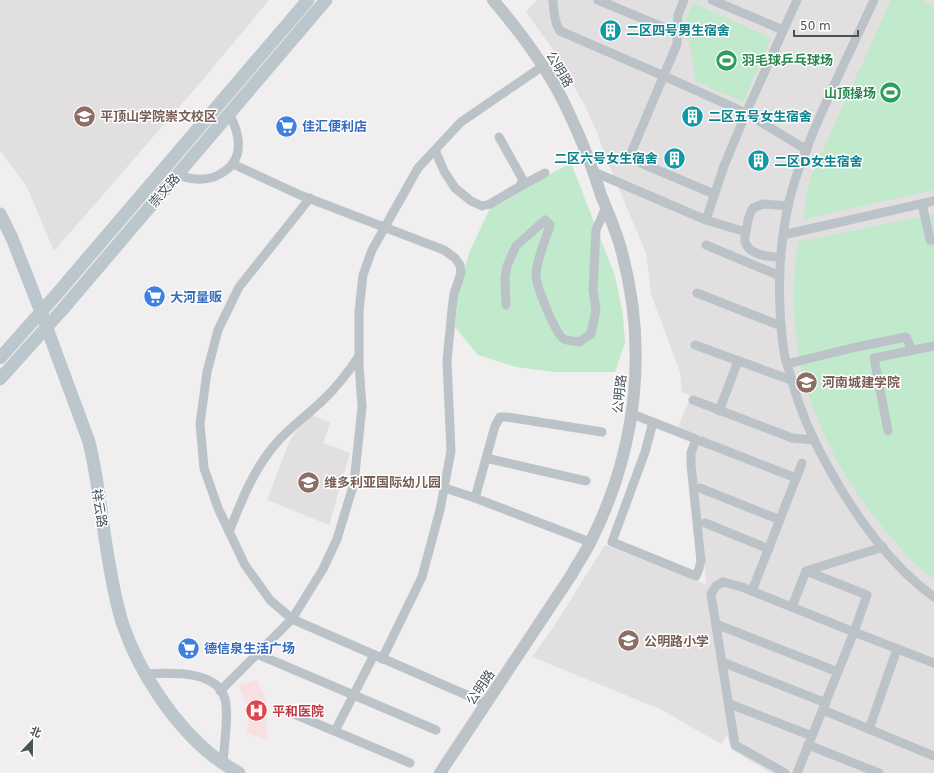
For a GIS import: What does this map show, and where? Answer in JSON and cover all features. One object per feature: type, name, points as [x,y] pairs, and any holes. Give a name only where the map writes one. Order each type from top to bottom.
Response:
[{"type":"main road","name":"崇文路","points":[[0,358],[308,0]]},
{"type":"main road","name":"崇文路","points":[[0,379],[47,327],[326,0]]},
{"type":"main road","name":"祥云路","points":[[0,214],[12,238],[47,327],[89,442],[107,552],[119,611],[133,649],[145,674],[163,702],[181,724],[201,746],[239,773]]},
{"type":"street","name":"公明路","points":[[440,773],[572,574],[590,542],[604,513],[616,480],[632,414],[635,387],[636,353],[634,320],[623,260],[618,240],[594,172],[568,110],[543,66],[514,24],[493,0]]},
{"type":"street","points":[[553,0],[554,14],[557,27],[560,31],[746,113],[807,150]]},
{"type":"street","points":[[598,0],[677,33]]},
{"type":"street","points":[[684,0],[678,15],[677,44],[629,158],[714,194]]},
{"type":"street","points":[[712,0],[783,30]]},
{"type":"street","points":[[706,220],[724,166],[797,0]]},
{"type":"street","points":[[874,0],[807,150],[795,181],[788,206],[783,235],[780,276],[784,353],[802,414],[838,485],[855,510],[899,566],[921,588],[934,597]]},
{"type":"street","points":[[220,691],[292,619],[322,569],[337,539],[354,484],[362,407],[359,356],[359,311],[363,275],[372,250],[418,168],[461,122],[543,66]]},
{"type":"street","points":[[177,175],[196,179],[208,179],[227,171],[233,164],[237,154],[238,145],[236,126],[229,114]]},
{"type":"street","points":[[499,137],[523,180],[519,187]]},
{"type":"street","points":[[435,150],[444,171],[455,188],[471,201],[482,206],[490,204],[545,173]]},
{"type":"street","points":[[233,164],[310,198],[444,250],[455,258],[460,265],[461,273],[454,294],[447,361],[451,451],[445,488],[422,577],[378,657],[354,695],[335,732]]},
{"type":"street","points":[[594,172],[706,220],[746,232]]},
{"type":"street","points":[[310,198],[239,287],[218,330],[207,372],[200,424],[204,468],[218,508],[244,566],[270,600],[292,619],[486,703]]},
{"type":"street","points":[[783,235],[934,201]]},
{"type":"street","points":[[781,257],[767,257],[751,251],[745,241],[746,232],[749,214],[752,208],[763,204],[788,206]]},
{"type":"street","points":[[922,204],[934,249]]},
{"type":"street","points":[[506,305],[505,279],[507,266],[516,246],[545,220],[550,225],[539,256],[536,277],[547,310],[556,332],[563,339],[579,342],[591,334],[596,310],[594,290],[596,230],[606,207]]},
{"type":"street","points":[[706,245],[780,276]]},
{"type":"street","points":[[697,292],[782,326]]},
{"type":"street","points":[[787,364],[852,348],[906,338],[912,350]]},
{"type":"street","points":[[695,345],[791,380]]},
{"type":"street","points":[[888,431],[874,358],[934,346]]},
{"type":"street","points":[[229,532],[248,487],[264,460],[279,440],[325,398],[347,374],[359,356]]},
{"type":"street","points":[[719,411],[738,360]]},
{"type":"street","points":[[693,400],[792,438],[814,440]]},
{"type":"street","points":[[632,414],[653,422],[696,439],[692,453],[691,465],[701,561],[696,576],[612,542],[645,452],[653,422]]},
{"type":"street","points":[[475,498],[495,426],[500,417],[602,432]]},
{"type":"street","points":[[701,441],[796,478]]},
{"type":"street","points":[[486,458],[586,480]]},
{"type":"street","points":[[752,592],[802,463]]},
{"type":"street","points":[[445,488],[590,542]]},
{"type":"street","points":[[700,488],[780,520]]},
{"type":"street","points":[[704,523],[769,549]]},
{"type":"street","points":[[806,571],[883,547]]},
{"type":"street","points":[[792,607],[806,571]]},
{"type":"street","points":[[797,773],[854,632],[867,595],[806,571]]},
{"type":"street","points":[[785,773],[735,745],[730,704],[711,594],[716,586],[723,582],[752,592],[934,663]]},
{"type":"street","points":[[716,624],[838,672]]},
{"type":"street","points":[[869,728],[898,649]]},
{"type":"street","points":[[257,654],[436,730]]},
{"type":"street","points":[[722,662],[934,756]]},
{"type":"street","points":[[145,674],[182,673],[208,680],[217,685],[224,698],[226,713],[223,763]]},
{"type":"street","points":[[730,704],[879,773]]},
{"type":"street","points":[[287,711],[410,763]]},
{"type":"shaded area","name":"平顶山学院崇文校区","points":[[0,0],[269,0],[200,83],[54,251],[27,187],[0,150]]},
{"type":"shaded area","name":"河南城建学院","points":[[537,0],[934,0],[934,773],[771,773],[732,750],[727,735],[721,744],[660,709],[532,657],[554,626],[605,545],[706,584],[704,548],[693,466],[695,449],[700,436],[678,427],[691,396],[682,392],[680,372],[651,294],[646,253],[606,158],[597,132],[567,73],[551,47],[526,12]]},
{"type":"shaded area","name":"维多利亚国际幼儿园","points":[[313,415],[330,423],[323,443],[350,453],[329,525],[267,500],[289,442],[300,426]]},
{"type":"shaded area","name":"平和医院","points":[[257,680],[266,698],[267,740],[247,733],[247,706],[239,685]]},
{"type":"green space","name":"山顶操场","points":[[891,0],[921,0],[934,6],[934,190],[803,219],[809,181]]},
{"type":"green space","name":"羽毛球乒乓球场","points":[[693,3],[771,38],[743,102],[696,81],[685,21]]},
{"type":"green space","points":[[571,163],[615,276],[623,315],[625,343],[615,372],[555,372],[516,367],[478,355],[455,327],[459,289],[469,253],[491,206]]},
{"type":"green space","points":[[934,214],[934,579],[907,555],[872,513],[843,472],[828,442],[806,388],[800,364],[795,329],[794,277],[798,242]]},
{"type":"place","name":"二区四号男生宿舍","points":[[610,30]]},
{"type":"place","name":"羽毛球乒乓球场","points":[[727,60]]},
{"type":"place","name":"山顶操场","points":[[891,93]]},
{"type":"place","name":"平顶山学院崇文校区","points":[[85,116]]},
{"type":"place","name":"二区五号女生宿舍","points":[[693,116]]},
{"type":"place","name":"佳汇便利店","points":[[286,126]]},
{"type":"place","name":"二区六号女生宿舍","points":[[674,158]]},
{"type":"place","name":"二区D女生宿舍","points":[[759,161]]},
{"type":"place","name":"大河量贩","points":[[155,297]]},
{"type":"place","name":"河南城建学院","points":[[807,382]]},
{"type":"place","name":"维多利亚国际幼儿园","points":[[308,482]]},
{"type":"place","name":"公明路小学","points":[[628,641]]},
{"type":"place","name":"德信泉生活广场","points":[[188,648]]},
{"type":"place","name":"平和医院","points":[[257,711]]}]
